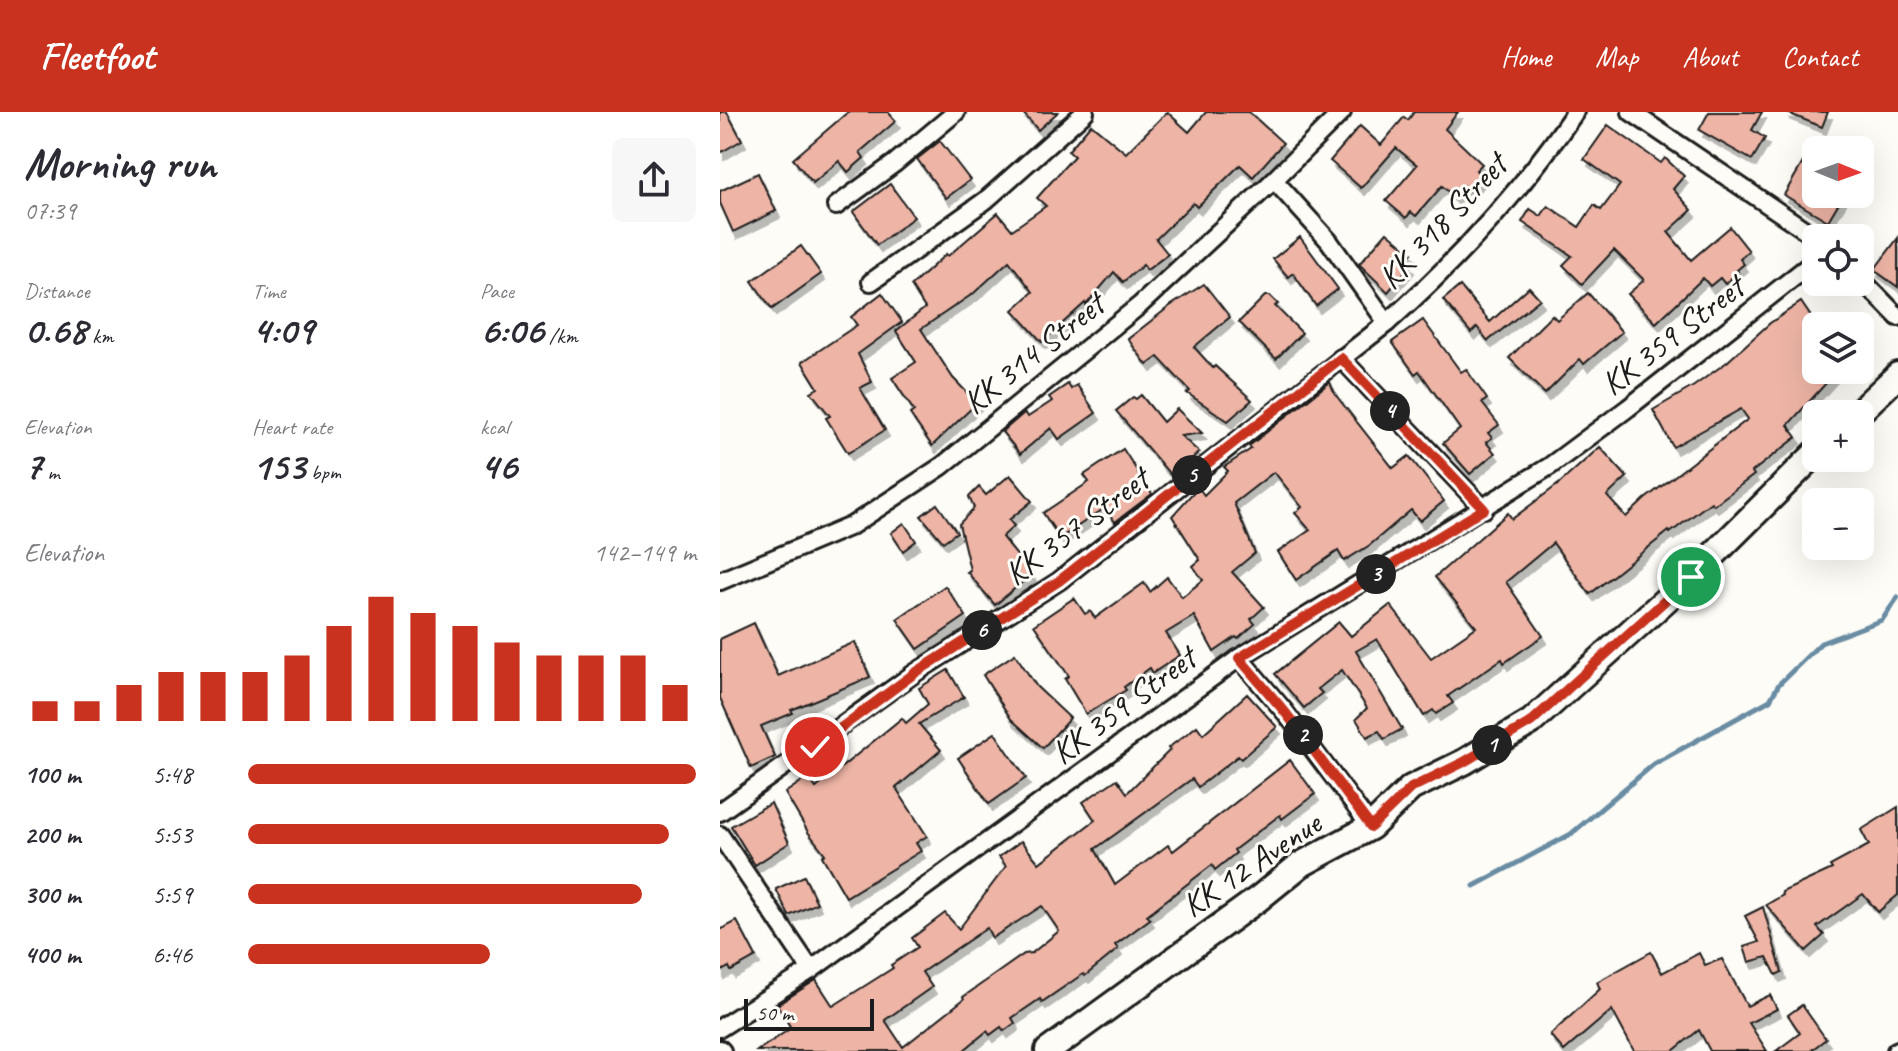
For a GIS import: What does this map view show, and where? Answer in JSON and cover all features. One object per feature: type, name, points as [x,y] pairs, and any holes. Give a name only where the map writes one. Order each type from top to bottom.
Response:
[{"type":"main road","points":[[1872,400],[1898,375]]},
{"type":"main road","name":"KK 12 Avenue","points":[[1048,1051],[1258,899],[1300,865],[1371,827],[1411,788],[1464,762],[1531,722],[1691,577],[1802,467]]},
{"type":"street","points":[[836,206],[895,163],[956,112]]},
{"type":"street","points":[[871,282],[986,200],[1085,112]]},
{"type":"street","name":"KK 314 Street","points":[[720,581],[851,526],[942,466],[1140,305],[1342,112]]},
{"type":"street","name":"KK 318 Street","points":[[1341,358],[1387,323],[1429,285],[1495,215],[1575,112]]},
{"type":"street","points":[[1631,112],[1802,228]]},
{"type":"street","points":[[1274,180],[1343,259],[1387,323]]},
{"type":"street","name":"KK 359 Street","points":[[720,1028],[811,970],[1239,658],[1550,466],[1802,271]]},
{"type":"street","points":[[1874,292],[1898,317]]},
{"type":"street","points":[[1341,358],[1484,509]]},
{"type":"street","name":"KK 357 Street","points":[[720,812],[915,673],[1059,581],[1341,358]]},
{"type":"street","points":[[1239,658],[1293,723],[1371,827]]},
{"type":"street","points":[[720,835],[811,970]]},
{"type":"building","points":[[720,112],[727,112],[742,140],[720,153]]},
{"type":"building","points":[[848,112],[888,112],[896,121],[860,152],[864,158],[848,172],[839,161],[813,183],[793,159]]},
{"type":"building","points":[[1022,112],[1058,112],[1038,130]]},
{"type":"building","points":[[1167,112],[1189,132],[1206,112],[1249,112],[1283,143],[1253,177],[1240,165],[1197,207],[1193,203],[1156,239],[1168,254],[1147,270],[1143,265],[1123,282],[1114,272],[1086,305],[1042,342],[1013,310],[1033,292],[1009,261],[974,293],[921,329],[953,378],[977,403],[932,446],[910,414],[914,411],[892,378],[916,362],[896,331],[925,308],[911,286],[998,213],[1012,230],[1046,206],[1037,198],[1074,156],[1068,151],[1091,124],[1126,153]]},
{"type":"building","points":[[1414,112],[1458,112],[1445,129],[1482,164],[1476,170],[1482,177],[1470,191],[1464,186],[1454,197],[1442,186],[1416,216],[1411,212],[1406,218],[1386,201],[1417,165],[1396,148],[1361,188],[1330,161],[1360,126],[1381,145],[1404,117],[1408,120]]},
{"type":"building","points":[[1709,112],[1762,112],[1752,130],[1765,138],[1752,160],[1699,130]]},
{"type":"building","points":[[1785,112],[1828,112],[1822,127]]},
{"type":"building","points":[[1608,125],[1661,163],[1665,158],[1684,176],[1673,189],[1692,210],[1668,232],[1691,260],[1730,227],[1749,251],[1740,259],[1744,264],[1725,284],[1720,278],[1710,286],[1703,278],[1656,323],[1628,294],[1644,280],[1614,250],[1582,284],[1563,265],[1572,256],[1522,222],[1530,209],[1541,216],[1548,206],[1579,227],[1594,205],[1601,210],[1620,185],[1584,159]]},
{"type":"building","points":[[940,141],[970,180],[946,198],[917,159]]},
{"type":"building","points":[[1802,164],[1802,206],[1784,195]]},
{"type":"building","points":[[758,173],[776,211],[733,232],[720,203],[720,191]]},
{"type":"building","points":[[890,184],[914,217],[877,245],[853,212]]},
{"type":"building","points":[[1806,208],[1836,208],[1828,221]]},
{"type":"building","points":[[1387,232],[1412,253],[1405,261],[1410,266],[1388,292],[1359,264]]},
{"type":"building","points":[[1300,237],[1338,289],[1316,306],[1293,273],[1288,277],[1273,259]]},
{"type":"building","points":[[1898,238],[1898,287],[1874,270]]},
{"type":"building","points":[[801,246],[821,274],[772,309],[752,281]]},
{"type":"building","points":[[1204,284],[1230,317],[1194,347],[1213,368],[1215,366],[1252,400],[1228,421],[1187,393],[1190,391],[1158,357],[1147,365],[1128,339]]},
{"type":"building","points":[[1460,286],[1490,322],[1529,287],[1540,299],[1488,341],[1477,327],[1471,333],[1443,300]]},
{"type":"building","points":[[882,293],[902,322],[858,354],[872,382],[860,388],[885,430],[848,453],[826,418],[830,416],[811,392],[818,388],[802,362],[857,325],[851,317]]},
{"type":"building","points":[[1588,293],[1622,332],[1584,364],[1580,359],[1545,394],[1509,358],[1552,315],[1557,320]]},
{"type":"building","points":[[1265,296],[1270,296],[1278,304],[1275,306],[1302,333],[1276,359],[1239,322]]},
{"type":"building","points":[[1801,302],[1808,312],[1802,312],[1802,384],[1825,384],[1811,400],[1802,400],[1802,410],[1788,425],[1797,437],[1752,472],[1754,475],[1714,505],[1711,502],[1669,531],[1590,594],[1553,543],[1506,582],[1543,636],[1504,663],[1502,659],[1448,696],[1453,703],[1436,714],[1433,710],[1424,716],[1377,639],[1356,651],[1402,729],[1384,739],[1379,731],[1367,737],[1356,719],[1367,708],[1342,670],[1318,689],[1322,693],[1304,708],[1275,674],[1339,622],[1351,636],[1390,605],[1431,658],[1476,627],[1435,577],[1508,513],[1512,519],[1560,483],[1600,447],[1627,477],[1607,496],[1626,517],[1748,419],[1741,409],[1673,447],[1653,410],[1727,362],[1770,323]]},
{"type":"building","points":[[1423,320],[1461,372],[1466,369],[1487,399],[1482,403],[1499,425],[1488,433],[1492,438],[1486,442],[1495,453],[1470,474],[1443,443],[1460,429],[1419,371],[1415,374],[1392,342]]},
{"type":"building","points":[[1330,382],[1335,394],[1393,468],[1409,456],[1444,501],[1420,521],[1411,510],[1370,545],[1344,561],[1338,551],[1296,580],[1278,552],[1310,530],[1295,513],[1302,507],[1274,472],[1234,503],[1255,553],[1232,572],[1264,607],[1251,619],[1255,624],[1238,639],[1236,637],[1214,652],[1194,616],[1166,633],[1180,655],[1153,673],[1150,668],[1124,687],[1126,690],[1086,714],[1065,679],[1069,676],[1034,625],[1074,598],[1085,614],[1090,611],[1095,618],[1144,583],[1150,592],[1167,577],[1182,597],[1203,580],[1193,566],[1200,560],[1172,516],[1198,487],[1204,495],[1228,471],[1224,467],[1251,449],[1249,446]]},
{"type":"building","points":[[1068,384],[1071,389],[1077,385],[1096,413],[1059,439],[1051,428],[1020,454],[1002,432],[1024,413],[1028,417],[1052,401],[1049,397]]},
{"type":"building","points":[[1141,395],[1163,422],[1177,409],[1202,433],[1181,436],[1199,452],[1173,478],[1116,411],[1133,397],[1136,399]]},
{"type":"building","points":[[1123,449],[1152,494],[1115,522],[1105,508],[1060,538],[1043,513],[1089,482],[1084,475]]},
{"type":"building","points":[[1010,475],[1032,501],[1009,520],[1014,526],[1002,537],[1032,574],[995,605],[967,572],[970,570],[959,524],[974,508],[969,497],[979,487],[986,495]]},
{"type":"building","points":[[937,504],[957,532],[943,542],[921,516]]},
{"type":"building","points":[[904,523],[916,541],[903,551],[891,533]]},
{"type":"building","points":[[945,586],[966,616],[918,649],[897,619]]},
{"type":"building","points":[[754,623],[778,676],[855,642],[870,677],[761,726],[775,757],[751,768],[720,698],[720,639]]},
{"type":"building","points":[[1015,654],[1037,687],[1070,718],[1043,748],[1011,719],[983,675]]},
{"type":"building","points":[[948,670],[964,697],[919,724],[941,750],[896,788],[927,836],[916,843],[921,851],[846,897],[822,856],[825,854],[785,793],[808,777],[816,788],[902,718],[906,723],[928,704],[919,688]]},
{"type":"building","points":[[1247,694],[1277,727],[1241,759],[1238,756],[1198,787],[1192,779],[1095,849],[1115,885],[1168,845],[1173,851],[1290,760],[1315,794],[1282,819],[1280,815],[1234,850],[1236,853],[1215,870],[1212,865],[1147,915],[1150,919],[1115,945],[1118,949],[1085,976],[1083,974],[1012,1018],[1015,1023],[1004,1031],[1001,1027],[990,1035],[987,1031],[963,1051],[757,1051],[791,1028],[777,1005],[816,980],[833,1006],[893,968],[891,965],[918,947],[912,938],[945,913],[959,929],[1006,866],[999,857],[1021,841],[1039,863],[1095,820],[1083,802],[1117,779],[1127,793],[1170,750],[1168,748],[1197,726],[1203,734]],"holes":[[[1042,906],[1059,931],[1032,953],[1024,954],[963,997],[903,1047],[885,1020],[932,987],[922,972],[987,928],[992,938]]]},
{"type":"building","points":[[995,733],[1026,778],[989,804],[958,758]]},
{"type":"building","points":[[771,803],[789,843],[755,865],[731,826]]},
{"type":"building","points":[[1898,807],[1898,895],[1878,912],[1863,894],[1817,927],[1824,935],[1806,951],[1766,905],[1783,895],[1782,892],[1832,869],[1830,866],[1869,845],[1861,830]]},
{"type":"building","points":[[804,876],[817,903],[789,916],[776,889]]},
{"type":"building","points":[[1763,907],[1782,972],[1776,975],[1767,957],[1749,962],[1744,947],[1759,942],[1745,916]]},
{"type":"building","points":[[737,921],[756,957],[731,971],[729,967],[720,972],[720,930]]},
{"type":"building","points":[[1651,952],[1662,973],[1699,953],[1705,965],[1722,959],[1747,1006],[1770,995],[1777,1009],[1749,1023],[1767,1051],[1710,1051],[1699,1030],[1673,1051],[1634,1051],[1612,1010],[1564,1051],[1550,1035],[1600,989],[1597,982]]},
{"type":"building","points":[[1802,1005],[1826,1039],[1810,1051],[1776,1051],[1800,1033],[1788,1015]]},
{"type":"waterway","points":[[1474,886],[1571,834],[1654,764],[1770,700],[1779,684],[1821,643],[1882,620],[1898,597]]},
{"type":"route","points":[[815,747],[915,673],[1059,581],[1341,358],[1484,509],[1239,658],[1285,712],[1371,827],[1411,788],[1464,762],[1531,722],[1691,577]]}]
